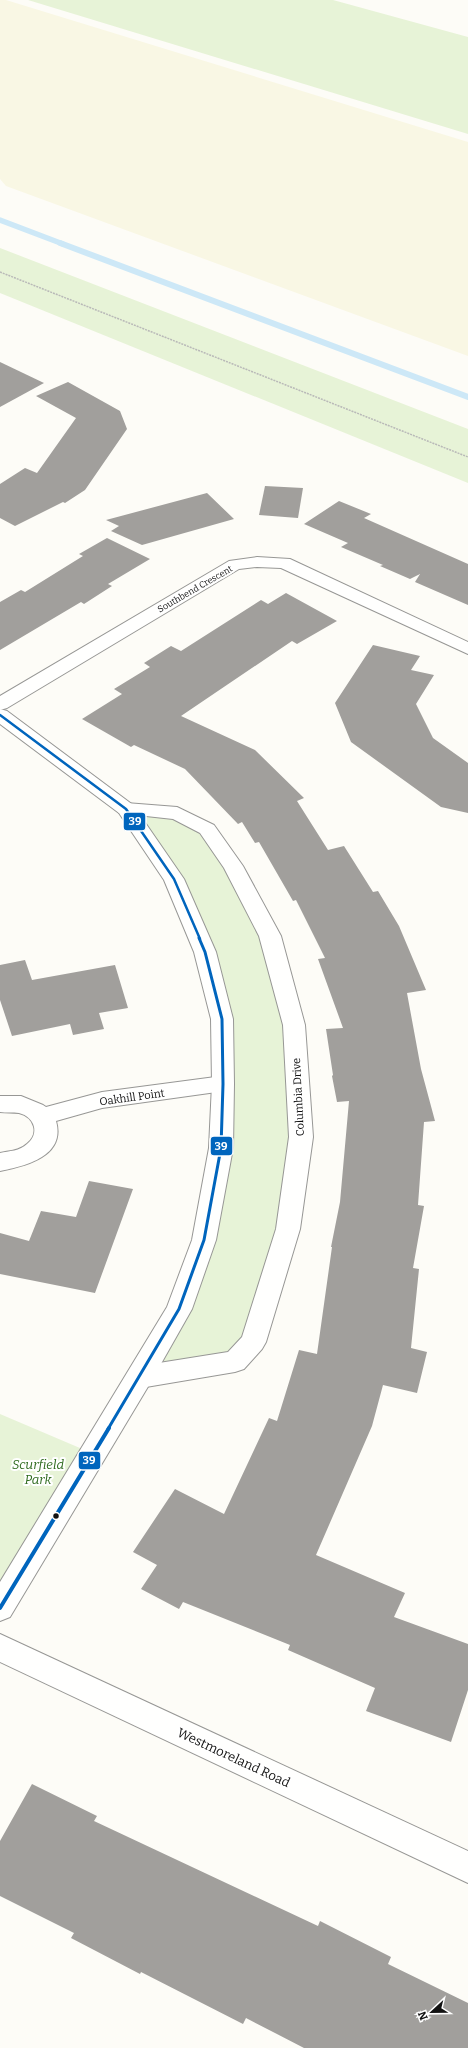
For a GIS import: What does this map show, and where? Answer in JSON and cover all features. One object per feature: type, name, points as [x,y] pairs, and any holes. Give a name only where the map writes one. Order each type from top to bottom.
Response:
[{"type":"street","name":"Southbend Crescent","points":[[0,704],[235,565],[257,562],[284,563],[468,649]]},
{"type":"street","points":[[0,715],[126,808],[174,879],[205,952],[222,1019],[223,1084],[221,1148],[204,1240],[179,1310],[0,1608]]},
{"type":"street","name":"Columbia Drive","points":[[126,808],[177,813],[207,828],[233,866],[270,936],[294,1025],[301,1137],[288,1229],[253,1342],[235,1361],[140,1377]]},
{"type":"street","name":"Oakhill Point","points":[[42,1117],[102,1100],[223,1084]]},
{"type":"street","points":[[0,1104],[14,1103],[34,1109],[42,1117],[47,1126],[46,1137],[38,1150],[27,1157],[14,1162],[0,1162]]},
{"type":"street","name":"Westmoreland Road","points":[[0,1648],[468,1867]]},
{"type":"path","points":[[0,272],[468,457]]},
{"type":"shaded area","points":[[0,0],[6,0],[468,142],[468,356],[6,186],[0,179]]},
{"type":"green space","points":[[28,0],[333,0],[468,37],[468,134]]},
{"type":"green space","points":[[0,248],[468,429],[468,483],[0,293]]},
{"type":"green space","points":[[126,809],[177,813],[207,829],[233,866],[294,1025],[288,1229],[235,1361],[140,1377],[179,1309],[223,1084],[205,952]]},
{"type":"green space","name":"Scurfield Park","points":[[0,1414],[94,1454],[0,1608]]},
{"type":"building","points":[[0,362],[44,383],[0,407]]},
{"type":"building","points":[[68,382],[120,411],[127,429],[85,490],[65,503],[63,502],[15,526],[0,518],[0,484],[25,468],[37,473],[76,418],[36,396]]},
{"type":"building","points":[[265,486],[303,488],[298,518],[259,515]]},
{"type":"building","points":[[207,493],[234,519],[142,545],[111,531],[119,526],[106,520]]},
{"type":"building","points":[[339,501],[371,514],[364,518],[468,564],[468,605],[415,582],[420,574],[410,579],[380,566],[383,565],[341,547],[348,543],[304,524]]},
{"type":"building","points":[[107,538],[150,559],[108,584],[112,586],[84,604],[81,602],[0,650],[0,602],[21,590],[25,592],[83,556],[79,554]]},
{"type":"building","points":[[286,593],[337,621],[297,644],[292,641],[181,716],[255,750],[304,798],[297,801],[328,850],[344,846],[373,892],[378,891],[399,926],[426,990],[407,993],[421,1069],[435,1121],[424,1122],[418,1205],[424,1206],[413,1268],[419,1269],[411,1348],[427,1352],[417,1393],[383,1385],[372,1426],[316,1555],[405,1593],[394,1617],[468,1644],[468,1690],[451,1742],[366,1711],[375,1688],[288,1650],[290,1645],[183,1602],[179,1609],[141,1589],[157,1565],[133,1552],[175,1489],[224,1514],[269,1418],[277,1421],[299,1350],[317,1354],[331,1247],[340,1202],[349,1101],[337,1102],[332,1076],[326,1029],[343,1028],[318,959],[325,958],[296,900],[293,901],[259,842],[255,843],[242,822],[238,824],[185,769],[134,745],[131,747],[82,719],[122,694],[114,689],[150,667],[144,663],[171,646],[181,651],[261,600],[268,604]]},
{"type":"building","points":[[373,645],[420,656],[411,670],[434,675],[416,704],[433,738],[468,763],[468,813],[441,807],[351,742],[335,703]]},
{"type":"building","points":[[25,960],[32,980],[115,965],[128,1008],[99,1013],[104,1029],[73,1035],[70,1024],[12,1036],[0,1000],[0,965]]},
{"type":"building","points":[[89,1181],[133,1189],[95,1293],[0,1274],[0,1233],[29,1241],[41,1211],[76,1217]]},
{"type":"building","points":[[32,1784],[97,1816],[94,1821],[318,1926],[320,1921],[391,1957],[388,1964],[468,2003],[468,2048],[304,2048],[246,2018],[243,2024],[141,1972],[140,1974],[71,1938],[74,1933],[0,1896],[0,1841]]},
{"type":"waterway","points":[[0,220],[63,244]]},
{"type":"waterway","points":[[60,243],[468,397]]},
{"type":"transit line","name":"39","points":[[0,715],[126,809],[174,879],[205,952],[222,1019],[223,1084],[221,1148],[204,1240],[179,1309],[140,1377],[0,1608]]}]
